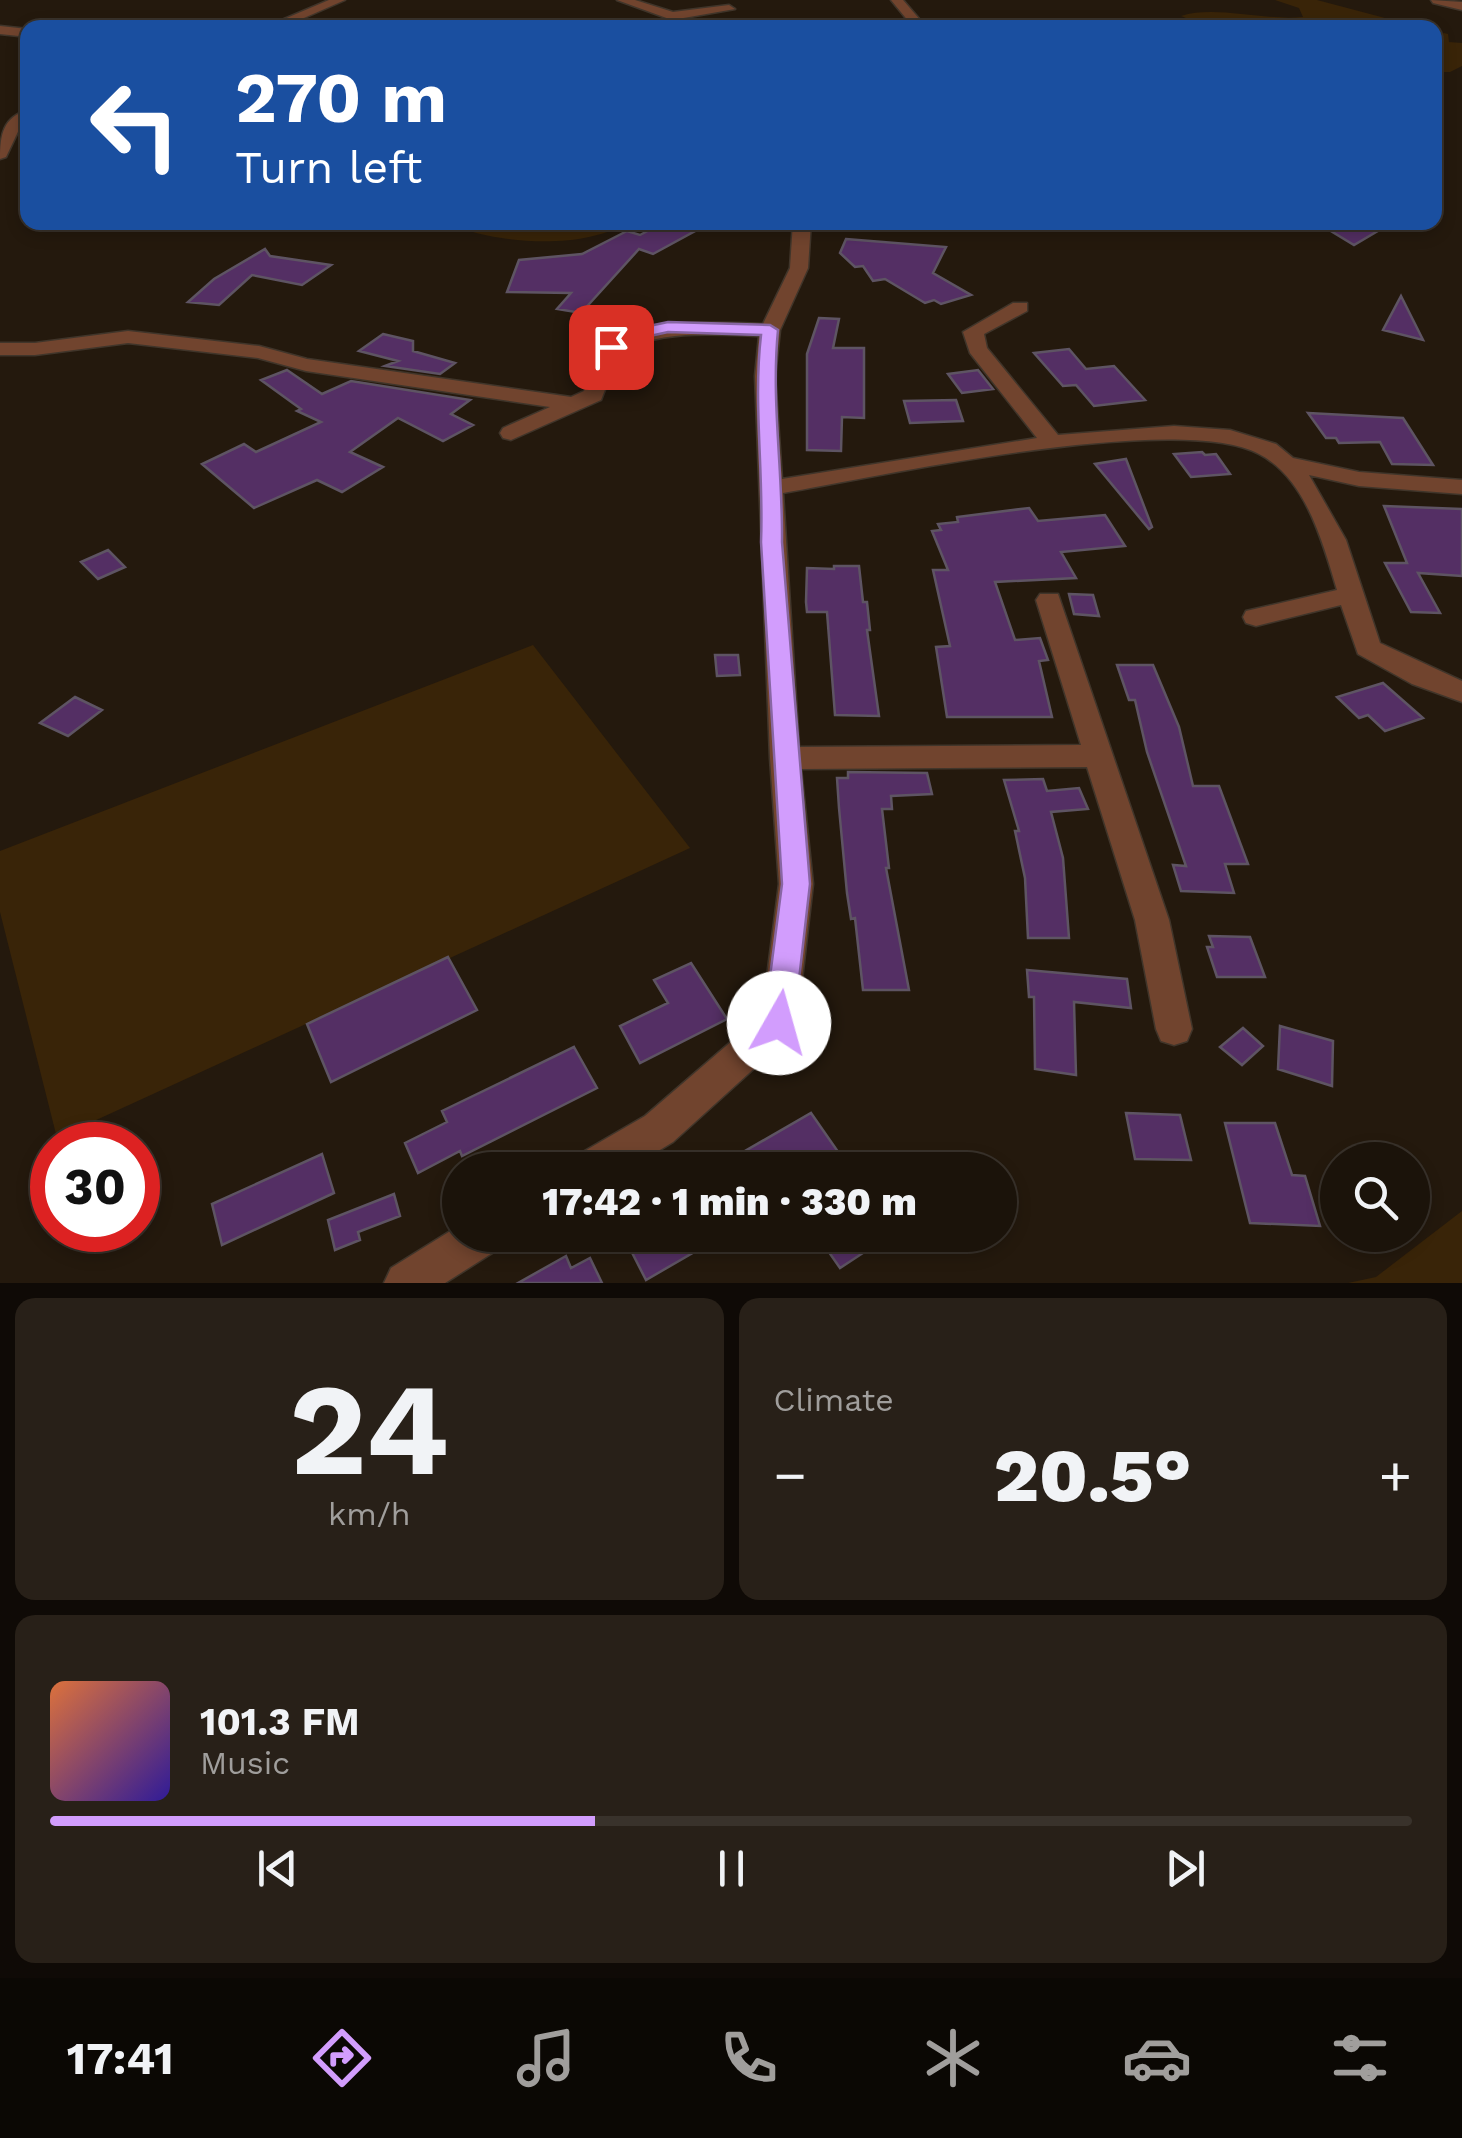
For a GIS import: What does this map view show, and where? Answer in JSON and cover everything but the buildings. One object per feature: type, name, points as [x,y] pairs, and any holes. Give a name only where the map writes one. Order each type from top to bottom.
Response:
[{"type":"street","points":[[289,20],[339,0]]},
{"type":"street","points":[[624,0],[672,16],[729,10]]},
{"type":"street","points":[[722,20],[745,0]]},
{"type":"street","points":[[897,0],[915,20]]},
{"type":"street","points":[[1437,0],[1462,6]]},
{"type":"street","points":[[0,154],[20,117]]},
{"type":"street","points":[[619,1152],[658,1128],[779,1023],[796,884],[785,758],[765,376],[770,330],[800,268],[802,230]]},
{"type":"street","points":[[1020,307],[974,332],[976,349],[1053,443]]},
{"type":"street","points":[[511,433],[594,395],[611,347],[636,334],[668,327],[770,330]]},
{"type":"street","points":[[0,349],[36,349],[128,337],[259,352],[306,364],[574,404]]},
{"type":"street","points":[[773,488],[1053,443],[1174,431],[1247,442],[1266,448],[1284,463],[1324,513],[1349,580],[1349,595],[1368,648],[1422,677],[1462,692]]},
{"type":"street","points":[[1284,463],[1360,479],[1462,487]]},
{"type":"street","points":[[1256,617],[1349,595]]},
{"type":"street","points":[[1049,600],[1152,920],[1174,1029]]},
{"type":"street","points":[[1422,677],[1462,715]]},
{"type":"street","points":[[785,758],[1100,756]]},
{"type":"street","points":[[406,1283],[455,1252]]},
{"type":"shaded area","points":[[1275,0],[1317,0],[1393,20],[1191,20],[1181,16],[1209,12],[1303,17],[1299,8]]},
{"type":"shaded area","points":[[1442,33],[1448,34],[1449,42],[1462,43],[1462,66],[1442,72]]},
{"type":"shaded area","points":[[467,230],[612,230],[573,240],[537,241]]},
{"type":"shaded area","points":[[533,645],[690,848],[92,1122],[53,1122],[0,912],[0,851]]},
{"type":"shaded area","points":[[1462,1211],[1462,1283],[1348,1283],[1376,1277],[1409,1252],[1430,1252],[1430,1236]]},
{"type":"route","points":[[611,347],[636,334],[668,327],[770,330],[765,376],[773,488],[772,542],[796,884],[779,1023]]}]
